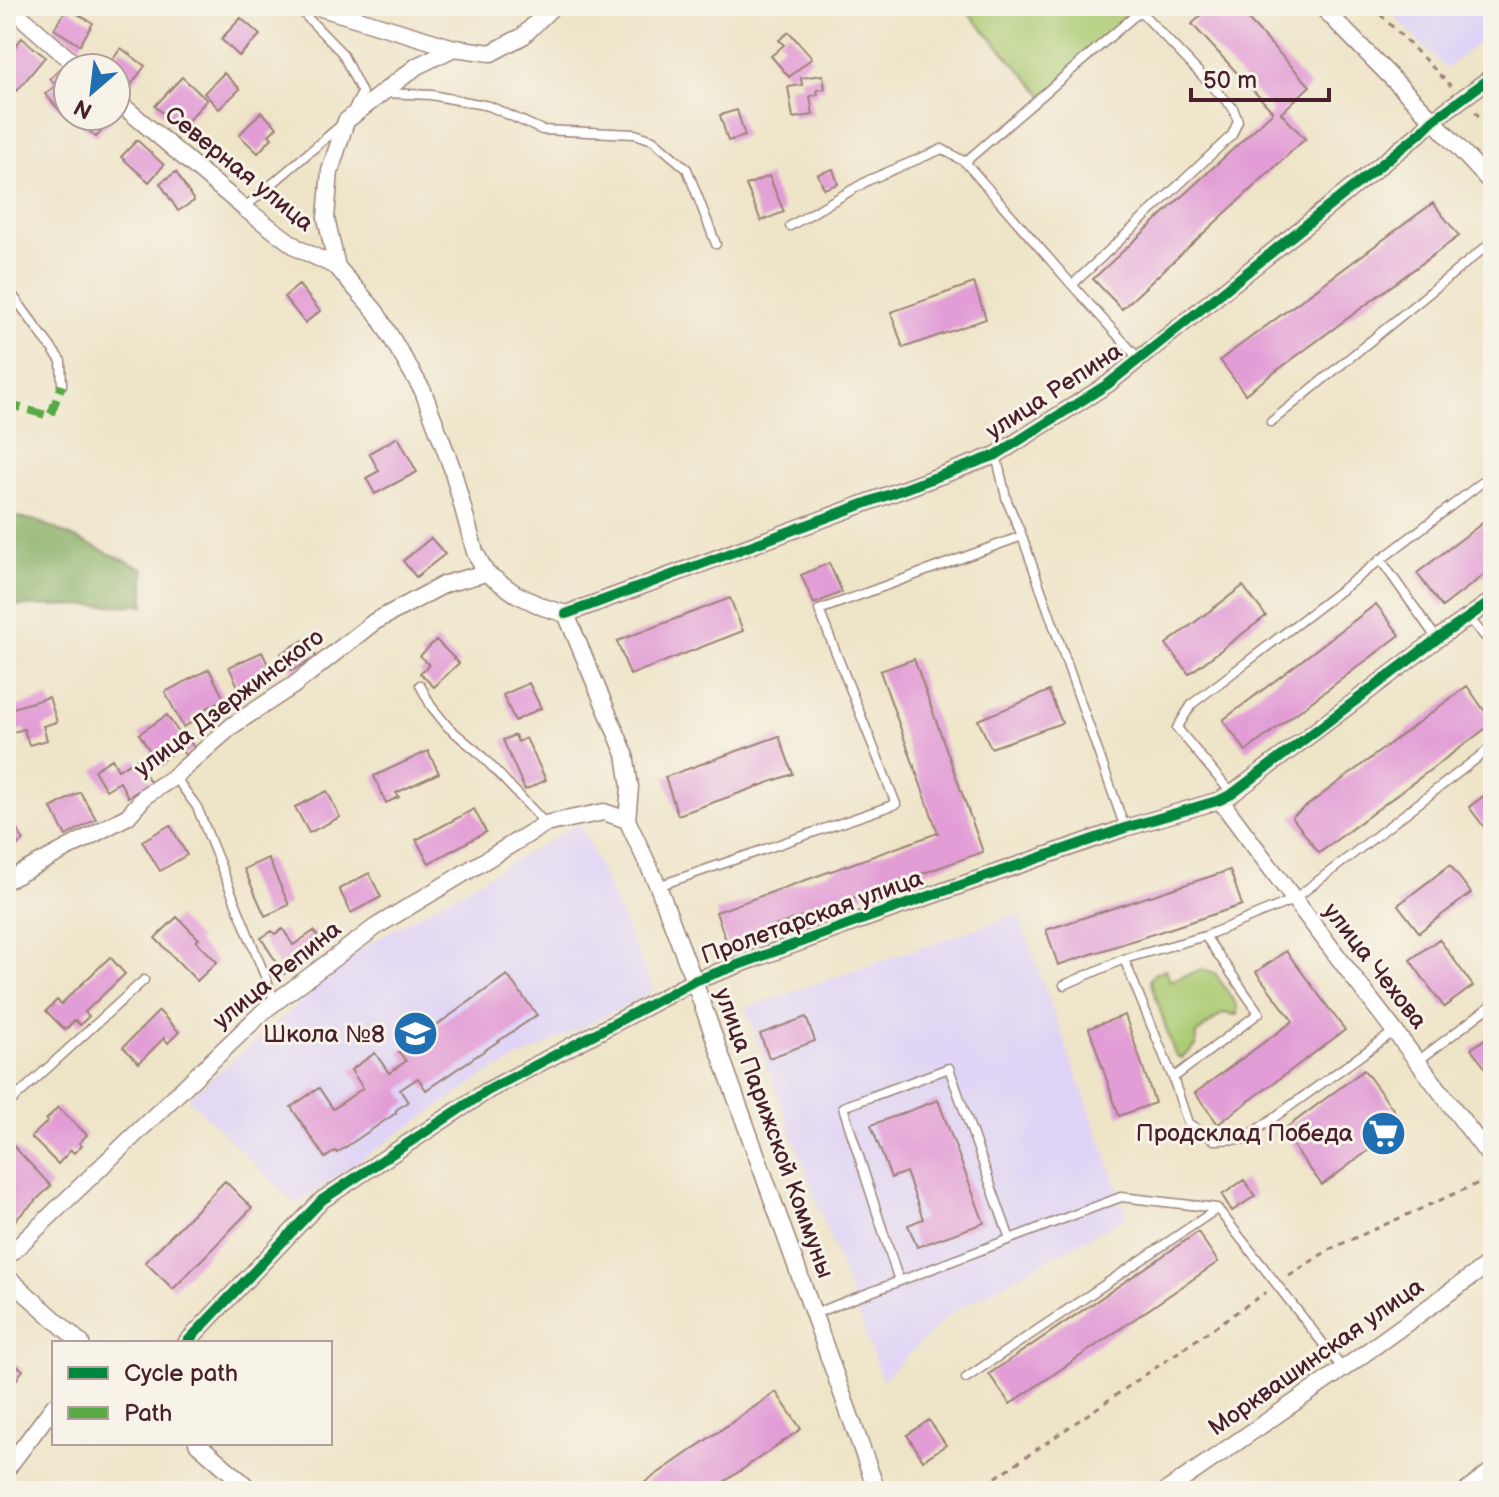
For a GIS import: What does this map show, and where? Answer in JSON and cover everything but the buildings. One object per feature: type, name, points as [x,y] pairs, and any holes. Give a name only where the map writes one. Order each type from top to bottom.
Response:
[{"type":"street","points":[[9,6],[61,52]]},
{"type":"street","points":[[315,6],[454,48],[491,53],[523,36],[553,6]]},
{"type":"street","points":[[1321,6],[1493,185]]},
{"type":"street","points":[[346,121],[417,66],[454,48]]},
{"type":"street","name":"улица Репина","points":[[566,614],[996,455],[1108,384],[1433,120],[1493,76]]},
{"type":"street","name":"Северная улица","points":[[132,114],[244,208],[299,249],[337,267],[376,312],[423,391],[452,468],[475,552],[486,573]]},
{"type":"street","name":"Северная улица","points":[[337,267],[326,218],[330,171],[346,121]]},
{"type":"street","points":[[486,573],[516,594],[566,614]]},
{"type":"street","name":"улица Дзержинского","points":[[6,881],[128,816],[146,795],[174,777],[233,725],[294,685],[374,622],[445,584],[486,573]]},
{"type":"street","name":"Пролетарская улица","points":[[188,1341],[322,1200],[487,1091],[694,981],[1125,828],[1226,797],[1493,600]]},
{"type":"street","name":"улица Парижской Коммуны","points":[[566,614],[625,754],[630,787],[627,820],[658,886],[694,981],[877,1491]]},
{"type":"street","name":"улица Чехова","points":[[1226,797],[1293,900],[1493,1161]]},
{"type":"street","name":"улица Репина","points":[[6,1258],[275,1002],[377,926],[545,824],[604,812],[627,820]]},
{"type":"street","name":"Морквашинская улица","points":[[1166,1491],[1493,1261]]},
{"type":"street","points":[[6,1276],[79,1341]]},
{"type":"street","points":[[6,1470],[52,1409]]},
{"type":"street","points":[[199,1445],[252,1491]]},
{"type":"street","points":[[1467,1491],[1493,1470]]},
{"type":"lane","points":[[244,208],[346,121],[362,93],[342,53],[296,6]]},
{"type":"lane","points":[[965,162],[1143,9],[1233,108],[1238,121],[1232,135],[1072,285]]},
{"type":"lane","points":[[381,93],[431,95],[489,106],[542,130],[635,134],[653,140],[687,169],[716,244]]},
{"type":"lane","points":[[790,226],[869,180],[942,149],[965,162],[1139,359]]},
{"type":"lane","points":[[1271,422],[1493,241]]},
{"type":"lane","points":[[6,286],[61,361],[62,385]]},
{"type":"lane","points":[[996,455],[1007,501],[1125,828]]},
{"type":"lane","points":[[1226,797],[1177,728],[1192,704],[1493,474]]},
{"type":"lane","points":[[658,886],[896,804],[819,610],[1022,536]]},
{"type":"lane","points":[[1380,559],[1437,639]]},
{"type":"lane","points":[[1469,618],[1493,646]]},
{"type":"lane","points":[[420,685],[431,706],[448,727],[479,753],[545,824]]},
{"type":"lane","points":[[1064,985],[1124,959],[1205,936],[1293,900],[1493,746]]},
{"type":"lane","points":[[174,777],[197,807],[275,1002]]},
{"type":"lane","points":[[1173,1078],[1259,1013],[1205,936]]},
{"type":"lane","points":[[1124,959],[1188,1123],[1214,1140],[1244,1139],[1396,1031]]},
{"type":"lane","points":[[6,1106],[144,980]]},
{"type":"lane","points":[[1418,1061],[1493,1004]]},
{"type":"lane","points":[[899,1281],[843,1107],[949,1068],[1010,1239]]},
{"type":"lane","points":[[813,1314],[1121,1197],[1217,1208],[1343,1369]]},
{"type":"lane","points":[[966,1378],[1217,1208]]},
{"type":"path","points":[[1372,6],[1493,131]]},
{"type":"path","points":[[976,1491],[1330,1249],[1493,1176]]},
{"type":"shaded area","points":[[1385,6],[1493,6],[1493,31],[1446,69]]},
{"type":"shaded area","name":"Школа №8","points":[[580,823],[654,991],[484,1076],[295,1204],[188,1098],[368,944]]},
{"type":"shaded area","points":[[1018,914],[1128,1216],[953,1312],[882,1380],[746,1008]]},
{"type":"green space","points":[[978,6],[1145,6],[1045,97],[969,14]]},
{"type":"green space","points":[[6,515],[37,521],[144,569],[144,605],[6,606]]},
{"type":"green space","points":[[1165,969],[1170,981],[1202,969],[1215,973],[1237,1006],[1237,1015],[1223,1013],[1196,1034],[1196,1046],[1181,1058],[1175,1055],[1150,980],[1154,974]]},
{"type":"marked path","points":[[6,404],[50,416],[62,385]]},
{"type":"cycle path","points":[[566,614],[996,455],[1108,384],[1433,120],[1493,76]]},
{"type":"cycle path","points":[[188,1341],[322,1200],[487,1091],[694,981],[1125,828],[1220,800],[1493,600]]},
{"type":"place","name":"Школа №8","points":[[416,1034]]},
{"type":"place","name":"Продсклад Победа","points":[[1384,1133]]}]
